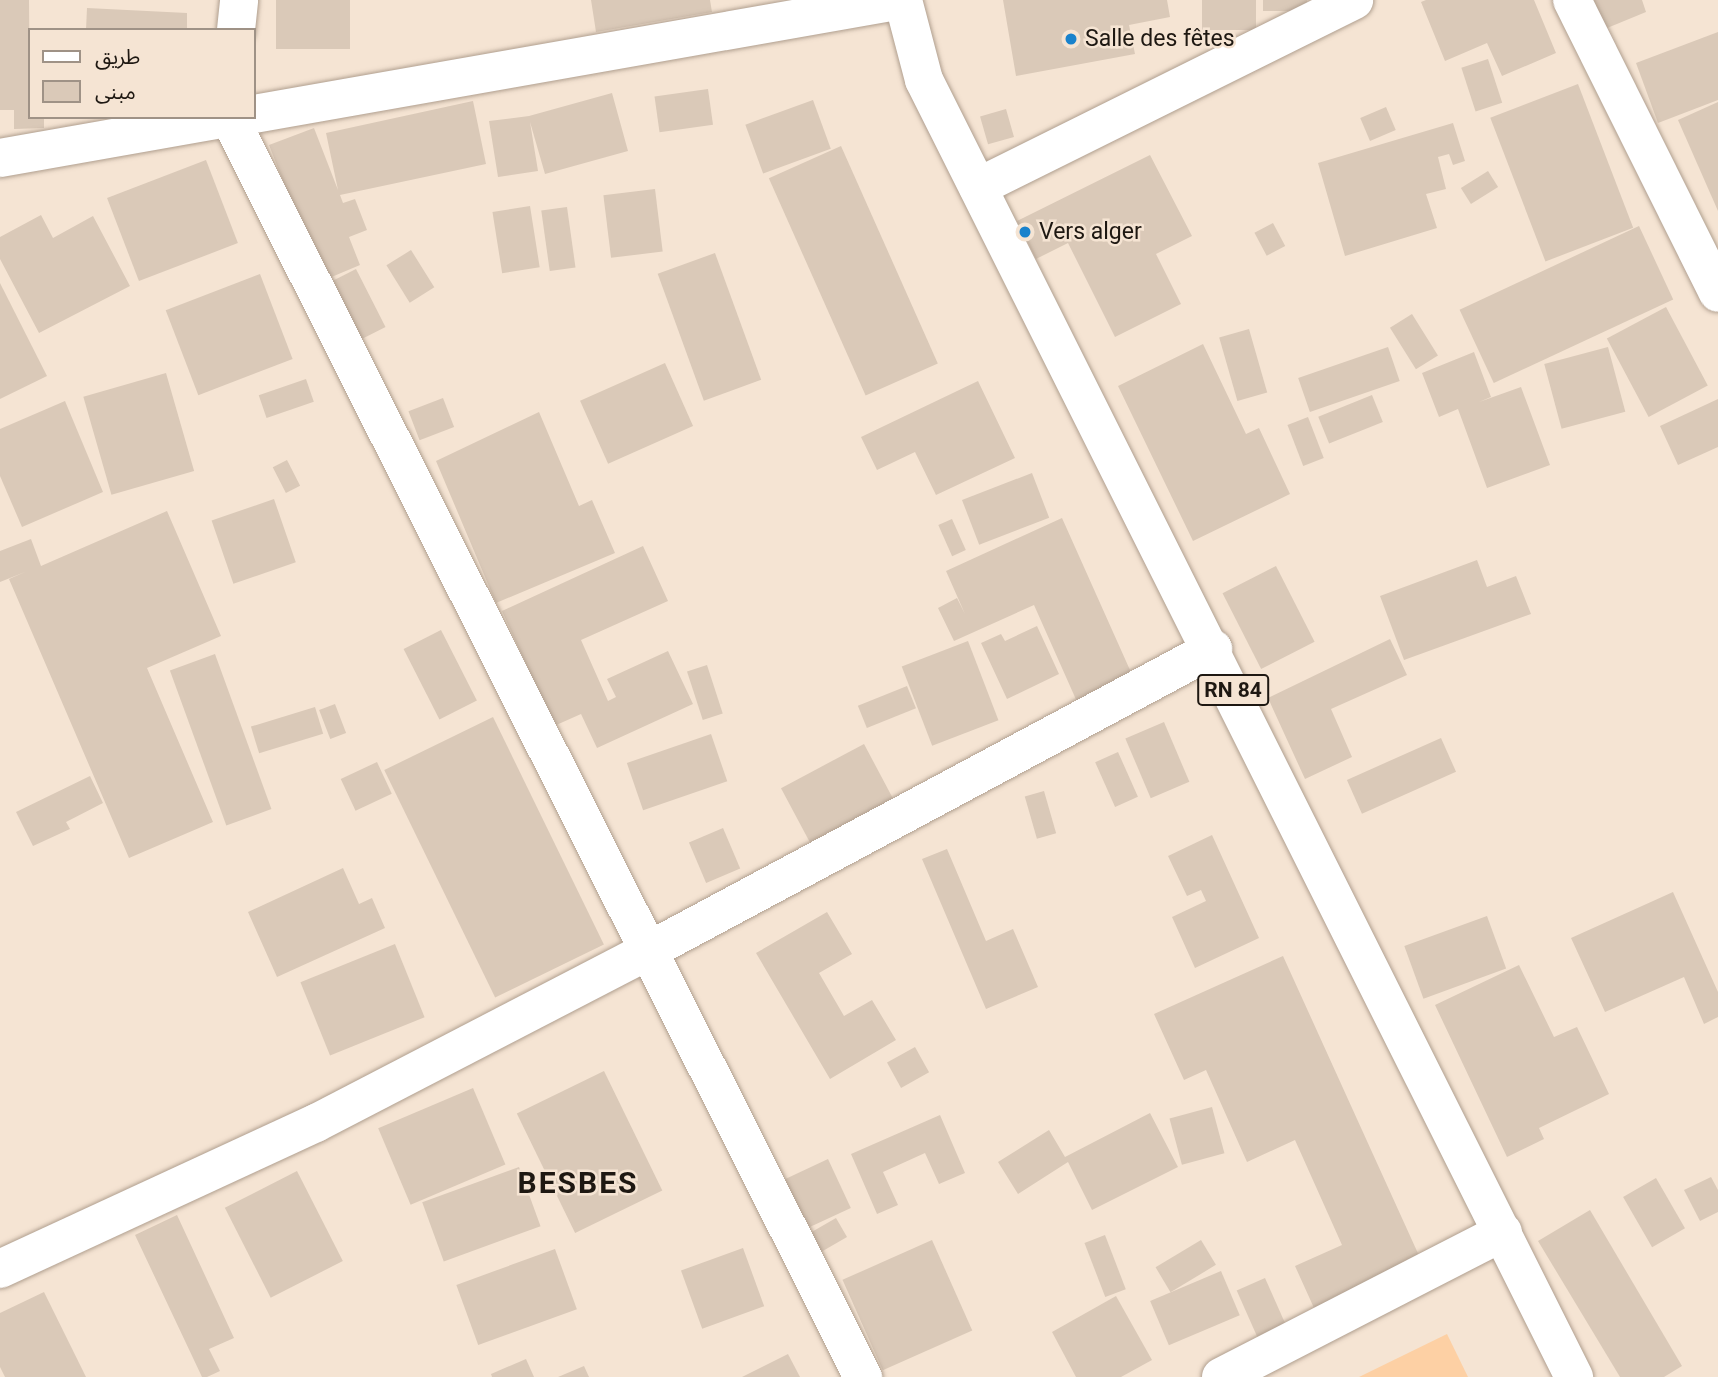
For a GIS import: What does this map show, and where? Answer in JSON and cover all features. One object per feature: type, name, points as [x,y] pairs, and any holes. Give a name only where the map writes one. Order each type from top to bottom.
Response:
[{"type":"street","points":[[236,28],[239,0]]},
{"type":"street","points":[[256,114],[903,0]]},
{"type":"street","name":"RN 84","points":[[903,0],[924,80],[1213,649],[1574,1377]]},
{"type":"street","points":[[978,187],[1354,0]]},
{"type":"street","points":[[1572,0],[1714,274]]},
{"type":"street","points":[[0,158],[219,119]]},
{"type":"street","points":[[231,119],[863,1377]]},
{"type":"street","points":[[0,1269],[316,1123],[648,951],[1213,649]]},
{"type":"street","points":[[1221,1377],[1503,1232]]},
{"type":"shaded area","points":[[1447,1334],[1468,1377],[1359,1377]]},
{"type":"building","points":[[0,0],[29,0],[28,119],[44,119],[44,128],[14,129],[14,110],[0,110]]},
{"type":"building","points":[[276,0],[350,0],[350,49],[276,49]]},
{"type":"building","points":[[591,0],[710,0],[712,12],[596,32]]},
{"type":"building","name":"Salle des fêtes","points":[[1003,0],[1167,0],[1170,17],[1129,25],[1135,54],[1016,76]]},
{"type":"building","points":[[1202,0],[1256,0],[1256,30],[1202,30]]},
{"type":"building","points":[[1263,0],[1307,0],[1307,11],[1263,11]]},
{"type":"building","points":[[1534,0],[1556,53],[1502,76],[1487,43],[1445,61],[1421,2]]},
{"type":"building","points":[[1581,0],[1642,0],[1646,12],[1595,33]]},
{"type":"building","points":[[87,8],[187,13],[187,28],[86,28]]},
{"type":"building","points":[[1718,32],[1718,100],[1658,123],[1636,63]]},
{"type":"building","points":[[1488,59],[1502,103],[1476,111],[1461,68]]},
{"type":"building","points":[[1578,84],[1633,228],[1545,261],[1490,118]]},
{"type":"building","points":[[708,89],[713,125],[660,132],[655,97]]},
{"type":"building","points":[[612,93],[628,151],[545,174],[530,122],[538,171],[498,177],[489,121],[529,116]]},
{"type":"building","points":[[813,100],[831,149],[763,173],[745,125]]},
{"type":"building","points":[[473,101],[486,164],[340,195],[343,203],[355,199],[367,230],[349,237],[360,265],[322,281],[269,145],[314,128],[338,190],[326,133]]},
{"type":"building","points":[[1718,102],[1718,211],[1678,120]]},
{"type":"building","points":[[1386,107],[1396,130],[1370,141],[1360,118]]},
{"type":"building","points":[[1006,109],[1014,137],[988,144],[980,116]]},
{"type":"building","points":[[1453,123],[1465,161],[1453,165],[1449,154],[1438,157],[1446,189],[1426,194],[1437,228],[1345,256],[1318,163]]},
{"type":"building","points":[[841,146],[938,363],[866,396],[769,178]]},
{"type":"building","points":[[1150,155],[1192,236],[1156,254],[1181,304],[1115,337],[1068,243],[1036,259],[1017,221]]},
{"type":"building","points":[[206,160],[238,243],[139,281],[107,198]]},
{"type":"building","points":[[1488,171],[1498,187],[1471,204],[1461,188]]},
{"type":"building","points":[[655,189],[663,252],[611,258],[603,195]]},
{"type":"building","points":[[530,206],[540,267],[502,273],[492,212]]},
{"type":"building","points":[[567,207],[575,267],[550,271],[541,211]]},
{"type":"building","points":[[41,215],[53,238],[93,216],[130,286],[39,333],[0,259],[0,237]]},
{"type":"building","points":[[1273,223],[1285,246],[1267,256],[1254,233]]},
{"type":"building","points":[[1639,226],[1673,299],[1494,383],[1460,310]]},
{"type":"building","points":[[411,250],[434,287],[410,303],[386,265]]},
{"type":"building","points":[[715,253],[761,380],[704,401],[658,274]]},
{"type":"building","points":[[356,269],[386,327],[358,341],[328,283]]},
{"type":"building","points":[[260,274],[293,359],[198,395],[166,310]]},
{"type":"building","points":[[0,283],[47,376],[0,399]]},
{"type":"building","points":[[1666,307],[1708,386],[1649,417],[1607,338]]},
{"type":"building","points":[[1412,314],[1438,356],[1416,369],[1390,328]]},
{"type":"building","points":[[1249,329],[1267,392],[1237,401],[1219,338]]},
{"type":"building","points":[[1203,344],[1246,434],[1259,428],[1290,494],[1193,541],[1118,386]]},
{"type":"building","points":[[1388,347],[1400,381],[1310,412],[1298,378]]},
{"type":"building","points":[[1608,347],[1625,412],[1562,429],[1544,364]]},
{"type":"building","points":[[1474,352],[1491,397],[1479,402],[1521,387],[1550,465],[1487,488],[1458,409],[1439,417],[1422,373]]},
{"type":"building","points":[[665,363],[693,426],[608,464],[580,401]]},
{"type":"building","points":[[166,373],[194,471],[111,495],[83,397]]},
{"type":"building","points":[[306,379],[314,402],[267,418],[259,395]]},
{"type":"building","points":[[978,381],[1015,458],[936,495],[915,452],[877,470],[861,437]]},
{"type":"building","points":[[1372,395],[1383,422],[1329,444],[1318,417]]},
{"type":"building","points":[[443,398],[454,427],[420,440],[408,411]]},
{"type":"building","points":[[1718,399],[1718,447],[1678,465],[1660,426]]},
{"type":"building","points":[[65,401],[103,492],[22,527],[0,476],[0,429]]},
{"type":"building","points":[[539,412],[579,506],[592,500],[615,553],[496,603],[436,461]]},
{"type":"building","points":[[1308,417],[1324,458],[1303,466],[1287,425]]},
{"type":"building","points":[[287,460],[300,486],[286,493],[273,467]]},
{"type":"building","points":[[1032,473],[1049,518],[979,545],[962,500]]},
{"type":"building","points":[[274,499],[296,562],[233,584],[212,520]]},
{"type":"building","points":[[167,511],[221,636],[147,668],[213,822],[129,858],[9,579],[25,572],[0,582],[0,551],[31,539],[41,566]]},
{"type":"building","points":[[1062,518],[1134,679],[1078,704],[1034,605],[954,641],[938,608],[957,598],[965,614],[946,571]]},
{"type":"building","points":[[952,519],[966,550],[952,556],[938,525]]},
{"type":"building","points":[[643,546],[668,601],[581,640],[608,701],[616,697],[607,679],[668,651],[693,704],[597,748],[581,714],[554,726],[502,611]]},
{"type":"building","points":[[1477,560],[1487,587],[1516,576],[1531,614],[1404,660],[1380,596]]},
{"type":"building","points":[[1276,566],[1315,642],[1261,669],[1223,593]]},
{"type":"building","points":[[1037,626],[1059,674],[1007,699],[981,643],[1001,634],[1005,641]]},
{"type":"building","points":[[441,630],[477,700],[439,719],[404,649]]},
{"type":"building","points":[[1390,639],[1407,675],[1331,709],[1352,757],[1305,779],[1268,698]]},
{"type":"building","points":[[968,641],[998,720],[932,746],[902,666]]},
{"type":"building","points":[[215,654],[271,809],[226,825],[170,670]]},
{"type":"building","points":[[707,665],[723,714],[703,720],[687,671]]},
{"type":"building","points":[[907,686],[916,708],[867,728],[858,706]]},
{"type":"building","points":[[335,704],[346,733],[330,739],[319,710]]},
{"type":"building","points":[[315,707],[323,734],[259,753],[251,727]]},
{"type":"building","points":[[493,717],[604,944],[495,997],[384,770]]},
{"type":"building","points":[[1164,722],[1189,782],[1151,798],[1125,738]]},
{"type":"building","points":[[711,734],[727,781],[643,810],[627,763]]},
{"type":"building","points":[[1441,738],[1456,772],[1362,814],[1347,780]]},
{"type":"building","points":[[864,744],[893,799],[810,843],[781,788]]},
{"type":"building","points":[[1118,752],[1138,797],[1115,807],[1095,762]]},
{"type":"building","points":[[377,762],[392,794],[356,811],[341,779]]},
{"type":"building","points":[[90,776],[103,803],[66,822],[70,829],[33,846],[16,812]]},
{"type":"building","points":[[1044,791],[1056,833],[1037,839],[1025,797]]},
{"type":"building","points":[[723,828],[740,869],[706,883],[689,842]]},
{"type":"building","points":[[1212,835],[1259,938],[1195,968],[1172,917],[1206,901],[1201,890],[1187,896],[1168,856]]},
{"type":"building","points":[[947,849],[986,941],[1013,929],[1038,987],[986,1009],[922,859]]},
{"type":"building","points":[[343,868],[359,904],[372,898],[385,928],[277,977],[248,912]]},
{"type":"building","points":[[1673,892],[1718,992],[1718,1017],[1704,1024],[1684,977],[1605,1012],[1571,938]]},
{"type":"building","points":[[827,912],[852,954],[819,973],[844,1016],[872,1000],[896,1040],[830,1079],[756,953]]},
{"type":"building","points":[[1487,916],[1506,969],[1423,999],[1404,946]]},
{"type":"building","points":[[395,944],[425,1017],[330,1055],[300,982]]},
{"type":"building","points":[[1283,956],[1421,1260],[1314,1308],[1295,1266],[1342,1245],[1295,1140],[1247,1162],[1206,1070],[1184,1080],[1154,1014]]},
{"type":"building","points":[[1519,965],[1554,1037],[1577,1027],[1609,1094],[1539,1128],[1544,1139],[1507,1157],[1435,1005]]},
{"type":"building","points":[[915,1047],[929,1072],[901,1088],[887,1063]]},
{"type":"building","points":[[604,1071],[662,1191],[575,1233],[517,1114]]},
{"type":"building","points":[[473,1088],[505,1164],[411,1205],[378,1128]]},
{"type":"building","points":[[1212,1107],[1224,1153],[1182,1165],[1169,1118]]},
{"type":"building","points":[[1150,1113],[1178,1167],[1092,1210],[1068,1162],[1018,1194],[998,1162],[1049,1130],[1065,1157]]},
{"type":"building","points":[[940,1115],[965,1173],[939,1184],[925,1153],[883,1172],[898,1205],[877,1214],[851,1154]]},
{"type":"building","points":[[828,1159],[851,1208],[806,1229],[783,1180]]},
{"type":"building","points":[[519,1167],[541,1226],[444,1261],[422,1202]]},
{"type":"building","points":[[297,1171],[343,1261],[271,1298],[225,1208]]},
{"type":"building","points":[[1711,1177],[1718,1190],[1718,1212],[1700,1221],[1684,1190]]},
{"type":"building","points":[[1656,1178],[1685,1228],[1652,1247],[1623,1197]]},
{"type":"building","points":[[1590,1210],[1682,1366],[1664,1377],[1620,1377],[1538,1241]]},
{"type":"building","points":[[177,1215],[234,1338],[209,1349],[220,1371],[207,1377],[202,1377],[135,1235]]},
{"type":"building","points":[[836,1218],[847,1237],[820,1253],[809,1234]]},
{"type":"building","points":[[1105,1235],[1126,1289],[1105,1297],[1084,1243]]},
{"type":"building","points":[[932,1240],[972,1330],[883,1370],[842,1280]]},
{"type":"building","points":[[1201,1240],[1216,1265],[1171,1292],[1156,1267]]},
{"type":"building","points":[[743,1248],[764,1306],[702,1329],[681,1271]]},
{"type":"building","points":[[555,1249],[577,1309],[478,1345],[456,1285]]},
{"type":"building","points":[[1221,1271],[1240,1315],[1169,1345],[1150,1301]]},
{"type":"building","points":[[1265,1278],[1288,1329],[1259,1342],[1237,1291]]},
{"type":"building","points":[[44,1292],[86,1377],[5,1377],[0,1367],[0,1313]]},
{"type":"building","points":[[1116,1296],[1152,1360],[1121,1377],[1076,1377],[1052,1332]]},
{"type":"building","points":[[788,1354],[800,1377],[742,1377]]},
{"type":"building","points":[[526,1359],[534,1377],[492,1377],[491,1374]]},
{"type":"building","points":[[584,1366],[589,1377],[558,1377]]},
{"type":"place","name":"Salle des fêtes","points":[[1071,39]]},
{"type":"place","name":"Vers alger","points":[[1025,232]]},
{"type":"district","name":"BESBES","points":[[578,1183]]}]
